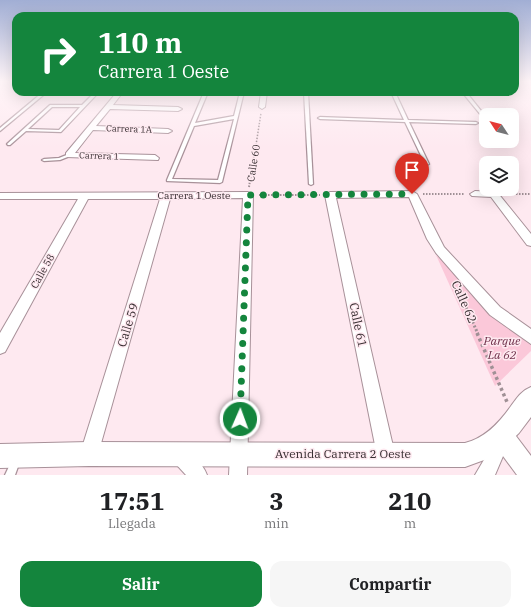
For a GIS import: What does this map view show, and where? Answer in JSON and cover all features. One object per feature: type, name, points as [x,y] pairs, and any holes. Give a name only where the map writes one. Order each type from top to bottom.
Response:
[{"type":"main road","name":"Avenida Carrera 2 Oeste","points":[[9,462],[89,454],[178,454],[239,465],[386,455],[476,453],[489,446],[508,428],[531,398]]},
{"type":"street","points":[[69,155],[110,104]]},
{"type":"street","points":[[108,107],[178,109]]},
{"type":"street","name":"Carrera 1A","points":[[91,128],[168,131]]},
{"type":"street","name":"Carrera 1","points":[[69,155],[155,158]]},
{"type":"street","points":[[330,195],[412,194]]},
{"type":"street","name":"Calle 62","points":[[412,194],[433,239],[440,250],[495,311],[531,337]]},
{"type":"street","name":"Calle 58","points":[[0,348],[85,195]]},
{"type":"street","name":"Calle 59","points":[[89,454],[166,195]]},
{"type":"street","name":"Carrera 1 Oeste","points":[[1,196],[248,195]]},
{"type":"street","name":"Calle 60","points":[[239,465],[248,195]]},
{"type":"street","name":"Calle 61","points":[[330,195],[386,455]]},
{"type":"street","points":[[496,196],[531,242]]},
{"type":"street","points":[[508,428],[531,475]]},
{"type":"street","name":"Avenida Carrera 2 Oeste","points":[[484,475],[492,464],[508,428]]},
{"type":"street","points":[[178,454],[198,475]]},
{"type":"lane","points":[[0,130],[31,104]]},
{"type":"lane","points":[[201,104],[169,180],[220,182],[239,104]]},
{"type":"lane","points":[[307,104],[311,184]]},
{"type":"lane","points":[[399,104],[427,164]]},
{"type":"lane","points":[[9,144],[51,106],[83,106]]},
{"type":"lane","points":[[25,130],[60,131],[83,106]]},
{"type":"lane","points":[[192,124],[236,117]]},
{"type":"lane","points":[[320,118],[476,123]]},
{"type":"lane","name":"Carrera 1","points":[[44,160],[60,160],[69,155]]},
{"type":"path","name":"Calle 60","points":[[248,195],[262,107]]},
{"type":"path","points":[[412,194],[475,194]]},
{"type":"path","points":[[519,194],[531,194]]},
{"type":"path","points":[[248,195],[330,195]]},
{"type":"path","name":"Calle 62","points":[[456,286],[508,428]]},
{"type":"green space","name":"Parque La 62","points":[[436,255],[531,342],[531,351],[495,386]]},
{"type":"route","points":[[240,419],[248,195],[412,194]]}]
